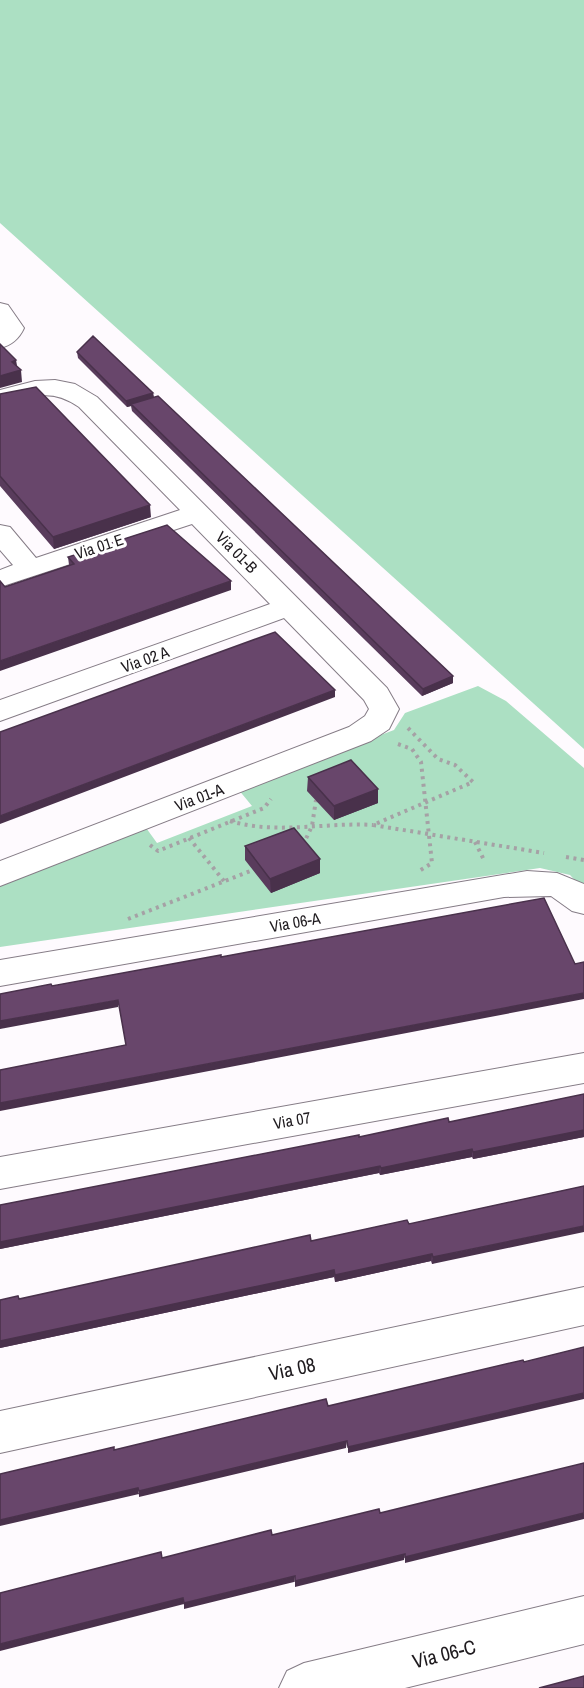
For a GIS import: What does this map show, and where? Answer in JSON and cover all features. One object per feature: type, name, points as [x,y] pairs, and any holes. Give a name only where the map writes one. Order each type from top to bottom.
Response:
[{"type":"street","points":[[0,310],[13,328],[10,334],[0,341]]},
{"type":"street","name":"Via 01-B","points":[[0,398],[34,388],[52,386],[72,391],[88,402],[290,606],[383,705]]},
{"type":"street","name":"Via 01 E","points":[[0,579],[198,513]]},
{"type":"street","points":[[0,533],[31,568]]},
{"type":"street","name":"Via 02 A","points":[[0,711],[290,606]]},
{"type":"street","name":"Via 01-A","points":[[0,874],[360,734],[382,718],[383,705]]},
{"type":"street","name":"Via 06-A","points":[[0,974],[504,885],[534,882],[560,885],[571,890],[584,902]]},
{"type":"street","name":"Via 07","points":[[0,1173],[584,1068]]},
{"type":"street","name":"Via 08","points":[[0,1432],[584,1306]]},
{"type":"street","name":"Via 06-C","points":[[304,1688],[584,1620]]},
{"type":"path","points":[[373,825],[473,782],[455,765],[438,759],[383,705]]},
{"type":"path","points":[[394,744],[407,745],[414,750],[421,762],[427,802],[427,834],[432,863]]},
{"type":"path","points":[[142,839],[158,851],[264,808],[271,798]]},
{"type":"path","points":[[301,849],[312,826],[316,800]]},
{"type":"path","points":[[229,821],[246,827],[373,825],[551,854]]},
{"type":"path","points":[[189,838],[224,881]]},
{"type":"path","points":[[562,856],[584,860]]},
{"type":"path","points":[[124,921],[253,870]]},
{"type":"green space","points":[[0,0],[584,0],[584,749],[0,223]]},
{"type":"green space","points":[[478,686],[506,701],[584,768],[584,890],[570,875],[540,868],[0,947],[0,882],[144,825],[157,843],[252,806],[238,789],[394,730],[405,713]]},
{"type":"building","points":[[93,336],[153,393],[126,401],[77,352]]},
{"type":"building","points":[[0,344],[16,360],[12,362],[21,370],[0,376]]},
{"type":"building","points":[[36,387],[150,505],[53,537],[0,476],[0,394]]},
{"type":"building","points":[[158,396],[453,676],[423,689],[131,404]]},
{"type":"building","points":[[167,525],[231,581],[0,661],[0,581],[5,587],[74,564],[68,557]]},
{"type":"building","points":[[275,632],[335,690],[0,816],[0,732]]},
{"type":"building","points":[[351,760],[378,789],[334,806],[308,777]]},
{"type":"building","points":[[294,828],[320,859],[270,879],[245,846]]},
{"type":"building","points":[[544,898],[575,964],[584,962],[584,993],[0,1103],[0,1070],[126,1045],[118,1000],[0,1021],[0,994],[221,955],[221,957]]},
{"type":"building","points":[[584,1094],[584,1130],[473,1152],[472,1149],[381,1168],[380,1166],[0,1242],[0,1205],[448,1118],[449,1122]]},
{"type":"building","points":[[584,1186],[584,1226],[433,1257],[432,1254],[335,1275],[334,1270],[0,1341],[0,1300],[18,1296],[19,1299],[310,1235],[311,1241],[407,1220],[409,1224]]},
{"type":"building","points":[[584,1347],[584,1393],[348,1447],[347,1441],[139,1491],[138,1488],[0,1520],[0,1474],[114,1447],[114,1450],[326,1399],[328,1406]]},
{"type":"building","points":[[584,1463],[584,1513],[405,1557],[405,1554],[295,1581],[295,1576],[184,1603],[183,1598],[0,1644],[0,1593],[161,1552],[162,1558],[271,1530],[272,1535],[379,1509],[380,1513]]},
{"type":"building","points":[[584,1676],[584,1688],[539,1688]]}]
